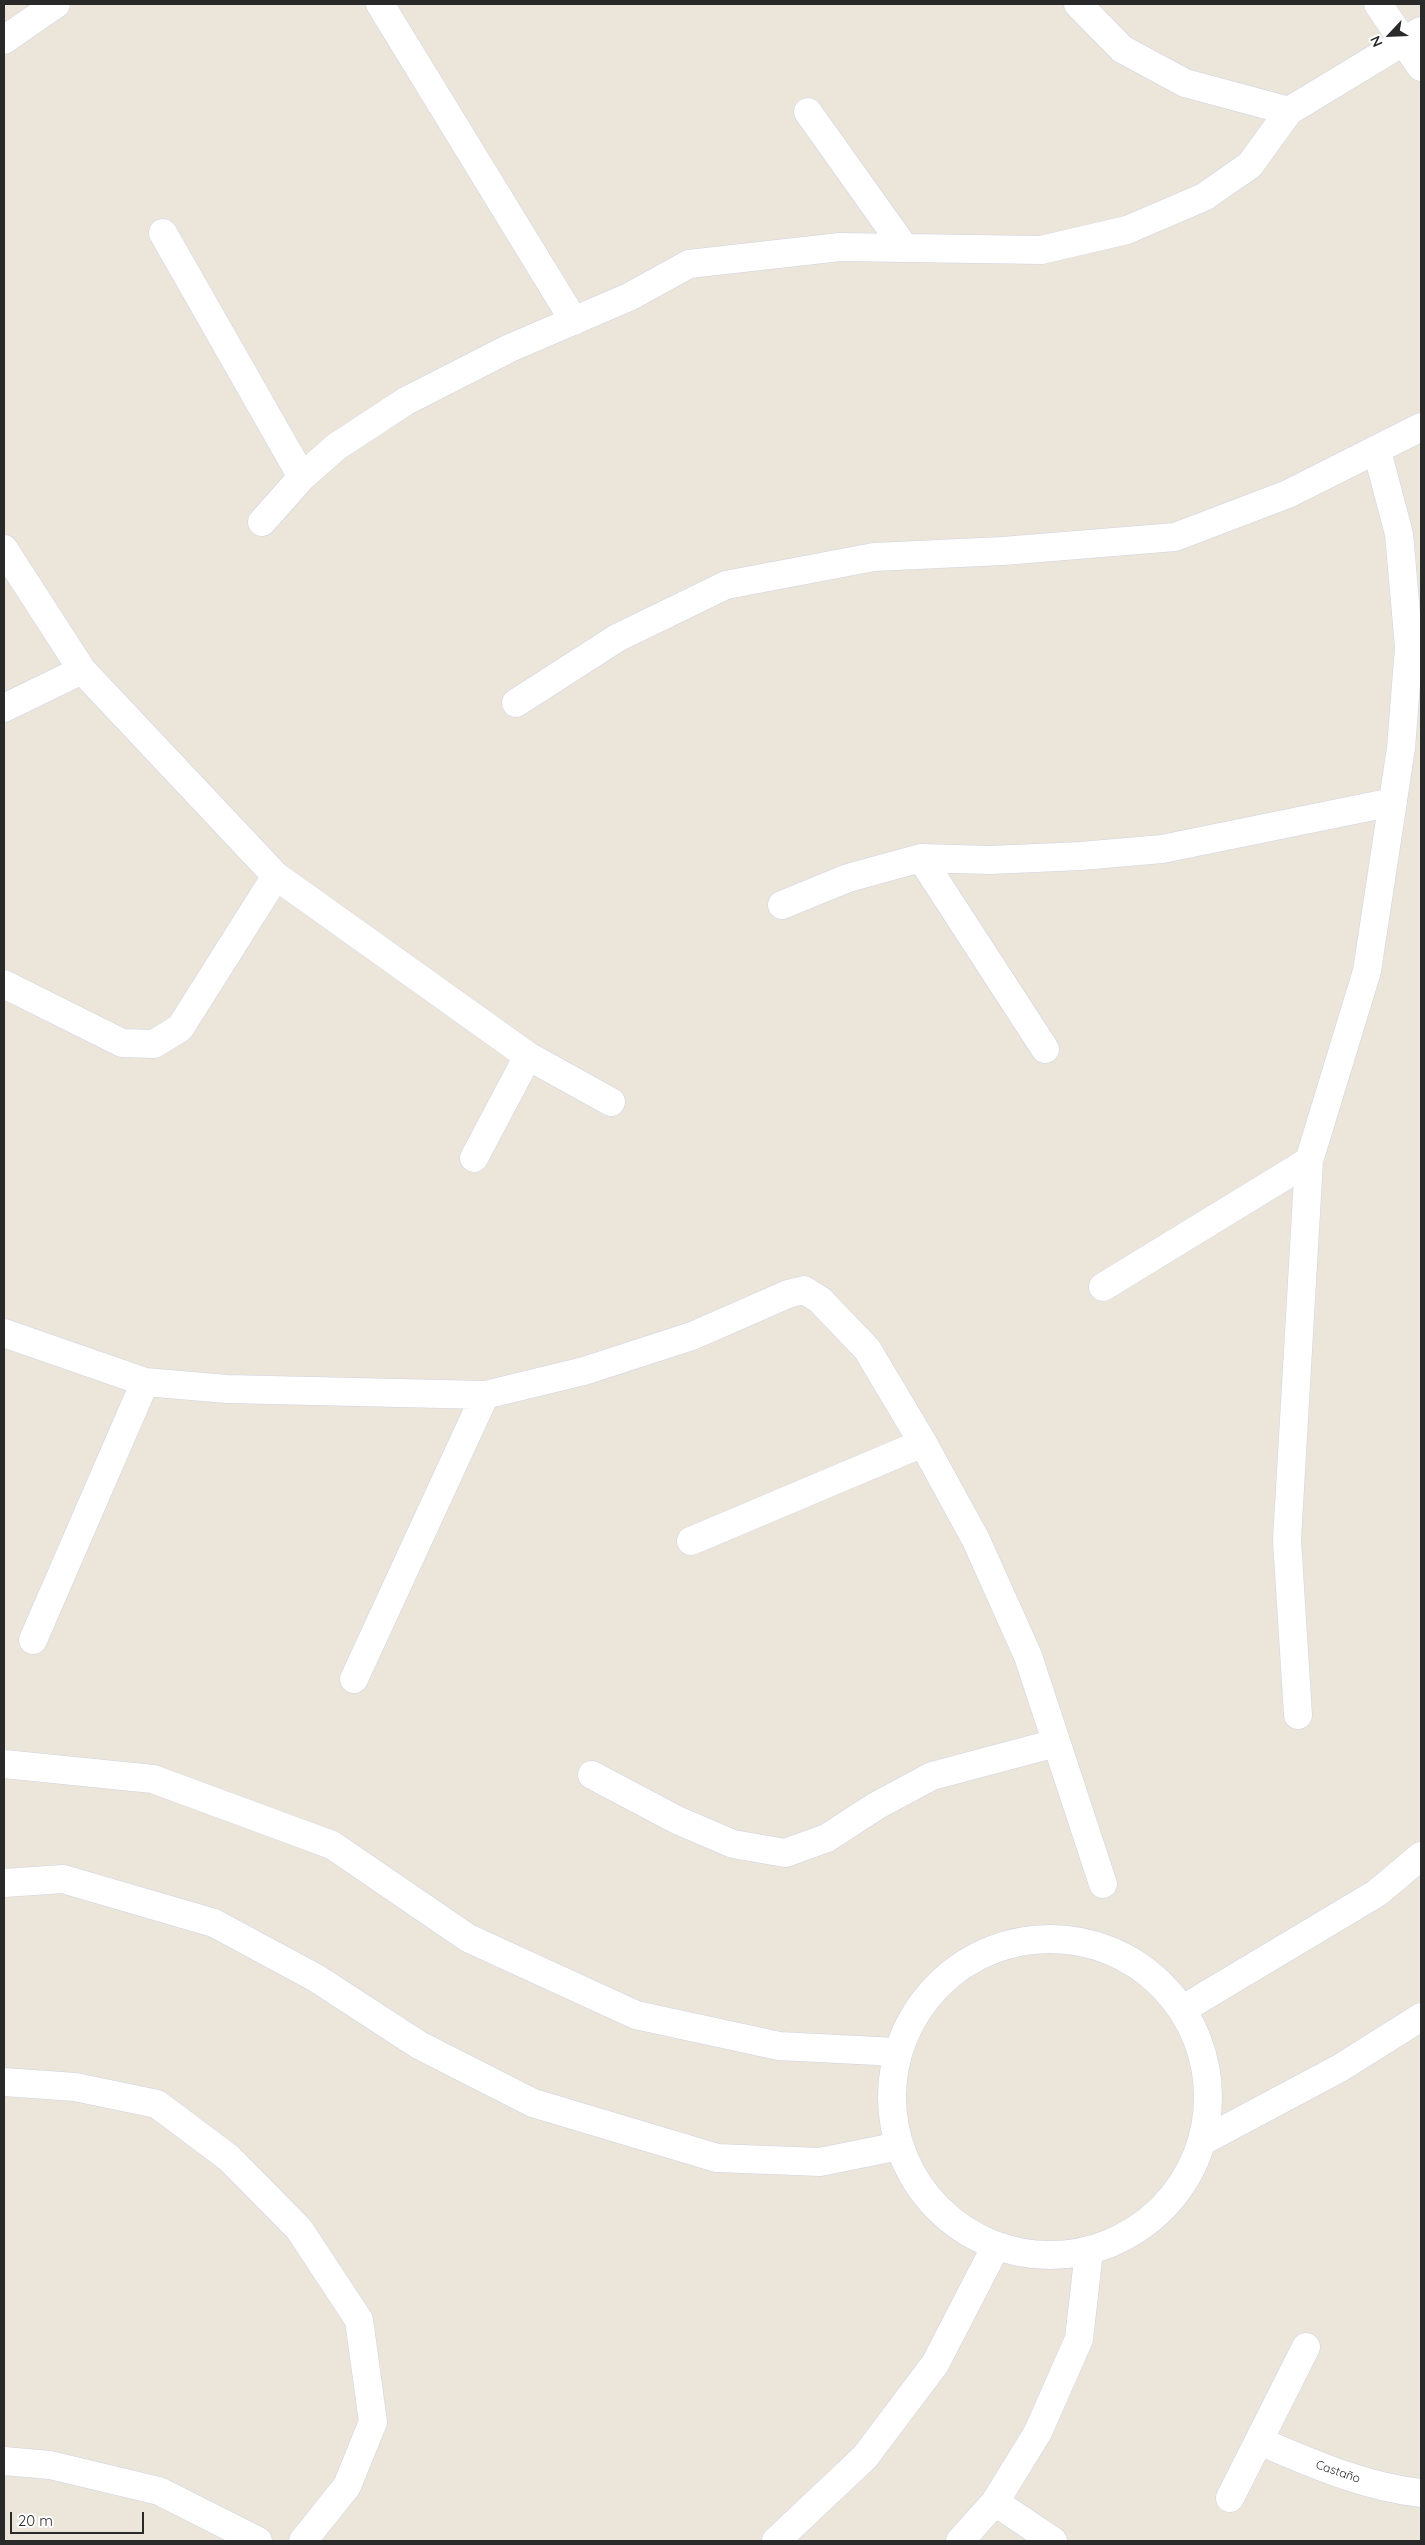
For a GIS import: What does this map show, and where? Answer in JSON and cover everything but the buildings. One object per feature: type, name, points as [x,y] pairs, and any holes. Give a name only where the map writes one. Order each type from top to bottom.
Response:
[{"type":"street","points":[[4,40],[56,4]]},
{"type":"street","points":[[380,4],[574,321]]},
{"type":"street","points":[[1078,4],[1122,49],[1185,83],[1289,111]]},
{"type":"street","points":[[1378,4],[1413,35],[1421,67]]},
{"type":"street","points":[[262,522],[302,477],[336,448],[406,401],[510,348],[629,297],[689,264],[840,247],[1041,250],[1127,230],[1204,197],[1250,165],[1289,111],[1413,35]]},
{"type":"street","points":[[808,112],[904,248]]},
{"type":"street","points":[[163,233],[302,477]]},
{"type":"street","points":[[516,703],[617,638],[726,585],[874,557],[1003,551],[1175,537],[1288,494],[1377,451],[1421,427]]},
{"type":"street","points":[[1298,1715],[1287,1540],[1309,1161],[1367,971],[1401,748],[1409,647],[1399,534],[1377,451]]},
{"type":"street","points":[[4,549],[82,670],[276,876],[528,1056],[611,1102]]},
{"type":"street","points":[[4,708],[82,670]]},
{"type":"street","points":[[782,905],[848,878],[921,858],[990,860],[1072,857],[1162,849],[1393,802]]},
{"type":"street","points":[[921,858],[1045,1049]]},
{"type":"street","points":[[4,984],[122,1043],[154,1044],[180,1028],[276,876]]},
{"type":"street","points":[[474,1158],[528,1056]]},
{"type":"street","points":[[1103,1287],[1309,1161]]},
{"type":"street","points":[[4,1333],[145,1382],[226,1389],[485,1395],[584,1371],[692,1336],[788,1294],[804,1290],[820,1300],[867,1349],[923,1443],[976,1540],[1020,1639],[1103,1884]]},
{"type":"street","points":[[33,1640],[145,1382]]},
{"type":"street","points":[[354,1679],[485,1395]]},
{"type":"street","points":[[690,1541],[923,1443]]},
{"type":"street","points":[[592,1775],[677,1820],[733,1844],[785,1853],[826,1838],[876,1806],[932,1776],[1056,1743]]},
{"type":"street","points":[[4,1764],[153,1779],[332,1845],[468,1938],[636,2015],[779,2046],[897,2052]]},
{"type":"street","points":[[1183,2009],[1377,1893],[1421,1856]]},
{"type":"street","points":[[4,1882],[62,1879],[214,1923],[316,1978],[419,2044],[533,2102],[717,2158],[820,2162],[899,2146]]},
{"type":"street","points":[[1026,1939],[1071,1939],[1115,1952],[1152,1976],[1183,2009],[1202,2051],[1208,2096],[1202,2141],[1179,2191],[1139,2229],[1089,2251],[1042,2256],[996,2246],[954,2223],[921,2189],[899,2146],[891,2100],[897,2052],[916,2011],[945,1977],[982,1952],[1026,1939]]},
{"type":"street","points":[[1202,2141],[1340,2068],[1421,2016]]},
{"type":"street","points":[[4,2082],[75,2087],[157,2104],[229,2158],[299,2228],[358,2320],[373,2422],[347,2486],[303,2541]]},
{"type":"street","points":[[776,2541],[865,2457],[917,2388],[934,2364],[996,2246]]},
{"type":"street","points":[[960,2541],[995,2502],[1038,2432],[1079,2339],[1089,2251]]},
{"type":"street","points":[[1230,2498],[1306,2347]]},
{"type":"street","name":"Castaño","points":[[1259,2441],[1320,2466],[1390,2490],[1421,2493]]},
{"type":"street","points":[[4,2461],[50,2464],[158,2491],[258,2541]]},
{"type":"street","points":[[995,2502],[1053,2541]]}]
